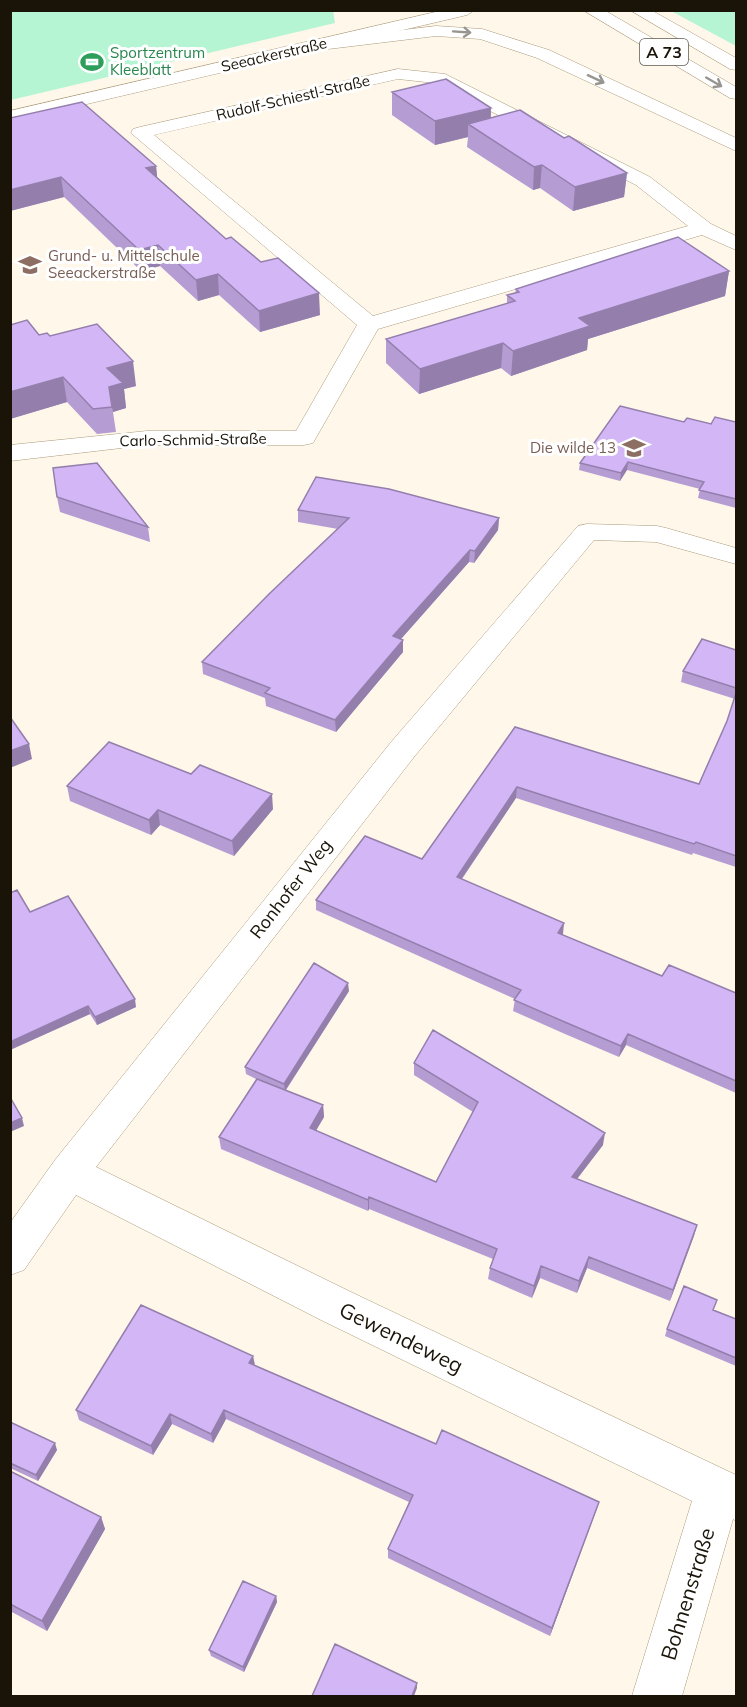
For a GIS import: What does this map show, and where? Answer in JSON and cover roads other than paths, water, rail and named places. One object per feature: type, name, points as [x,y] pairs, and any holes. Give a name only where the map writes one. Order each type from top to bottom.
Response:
[{"type":"main road","points":[[371,32],[402,10]]},
{"type":"main road","name":"Seeackerstraße","points":[[10,117],[467,10]]},
{"type":"main road","name":"A 73","points":[[591,10],[736,94]]},
{"type":"main road","name":"A 73","points":[[638,10],[736,64]]},
{"type":"main road","points":[[486,15],[493,27],[543,54],[736,145]]},
{"type":"main road","points":[[320,45],[405,33],[460,32],[482,34],[543,54]]},
{"type":"main road","name":"Rudolf-Schiestl-Straße","points":[[369,324],[140,133],[398,74],[439,78],[643,181],[704,228],[736,244]]},
{"type":"main road","points":[[369,324],[704,228]]},
{"type":"main road","name":"Carlo-Schmid-Straße","points":[[10,453],[147,438],[304,438],[369,324]]},
{"type":"main road","name":"Ronhofer Weg","points":[[10,1257],[69,1172],[403,749],[586,532],[622,531],[657,534],[736,556]]},
{"type":"main road","name":"Gewendeweg","points":[[69,1172],[338,1307],[727,1495]]},
{"type":"main road","name":"Bohnenstraße","points":[[657,1696],[727,1495]]},
{"type":"place","name":"Sportzentrum Kleeblatt","points":[[92,62]]},
{"type":"place","name":"Grund- u. Mittelschule Seeackerstraße","points":[[30,265]]},
{"type":"place","name":"Die wilde 13","points":[[634,448]]}]
